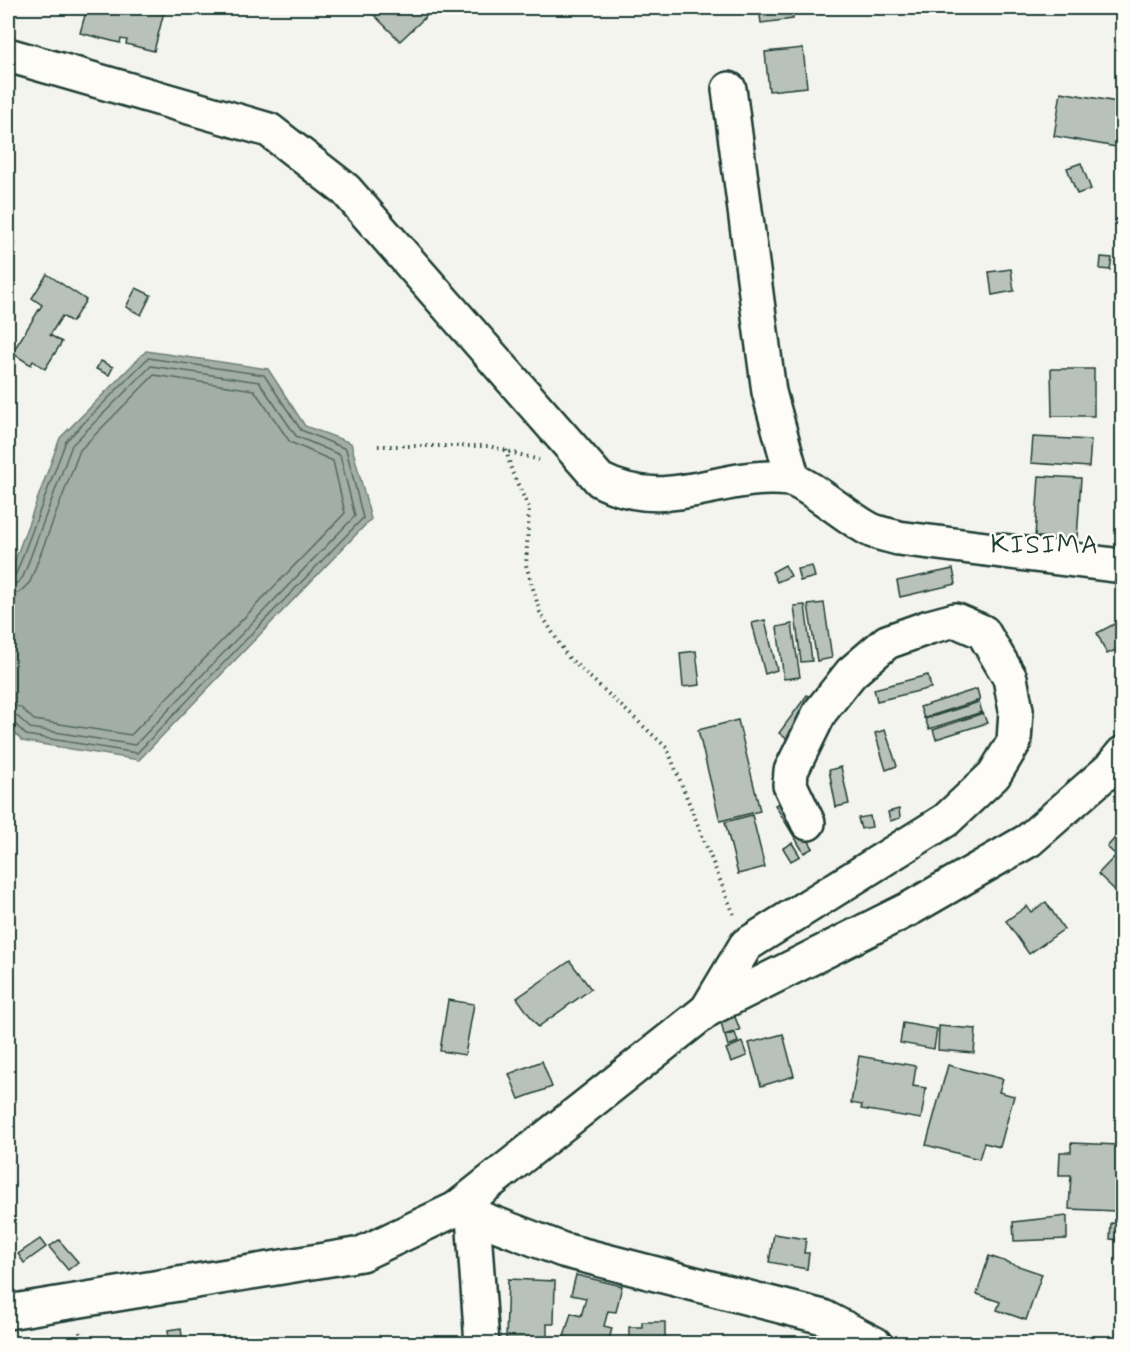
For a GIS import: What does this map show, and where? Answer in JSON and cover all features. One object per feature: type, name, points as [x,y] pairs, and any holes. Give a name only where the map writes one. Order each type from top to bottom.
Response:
[{"type":"street","points":[[8,55],[269,130],[346,190],[600,480],[621,490],[672,495],[760,477],[793,480],[871,530],[898,538],[1122,560]]},
{"type":"street","points":[[729,89],[769,392],[793,480]]},
{"type":"street","points":[[707,1010],[746,945],[946,820],[994,775],[1014,742],[1017,711],[1010,678],[983,632],[955,620],[928,627],[887,642],[852,673],[820,712],[791,771],[790,785],[808,823]]},
{"type":"street","points":[[8,1312],[361,1254],[465,1213],[707,1010],[911,908],[1029,840],[1110,770],[1122,754]]},
{"type":"street","points":[[465,1213],[482,1344]]},
{"type":"street","points":[[465,1213],[563,1250],[823,1317],[875,1344]]},
{"type":"path","points":[[378,446],[489,446],[548,463]]},
{"type":"path","points":[[506,450],[512,472],[529,508],[526,565],[540,612],[567,656],[667,748],[746,945]]},
{"type":"water","points":[[146,351],[268,369],[305,426],[351,443],[371,519],[139,760],[22,741],[8,725],[8,579],[60,438]]},
{"type":"building","points":[[87,8],[165,8],[154,51],[126,44],[127,40],[121,39],[120,43],[80,33]]},
{"type":"building","points":[[367,8],[435,8],[400,41]]},
{"type":"building","points":[[759,8],[792,8],[793,19],[761,23]]},
{"type":"building","points":[[803,48],[807,87],[769,91],[765,52]]},
{"type":"building","points":[[1061,92],[1122,103],[1122,148],[1054,136]]},
{"type":"building","points":[[1081,163],[1091,189],[1077,194],[1067,168]]},
{"type":"building","points":[[8,242],[16,244],[8,275]]},
{"type":"building","points":[[1101,257],[1112,258],[1110,270],[1100,269]]},
{"type":"building","points":[[1118,261],[1122,262],[1122,281],[1115,280]]},
{"type":"building","points":[[1011,269],[1014,291],[992,295],[989,272]]},
{"type":"building","points":[[47,274],[86,300],[72,322],[62,316],[50,335],[62,342],[45,369],[33,361],[31,365],[12,353],[42,305],[32,298]]},
{"type":"building","points":[[136,288],[151,295],[141,315],[126,307]]},
{"type":"building","points":[[101,361],[113,367],[109,375],[96,369]]},
{"type":"building","points":[[1051,369],[1094,369],[1094,416],[1052,416]]},
{"type":"building","points":[[1033,437],[1091,440],[1089,467],[1031,463]]},
{"type":"building","points":[[1039,476],[1081,478],[1077,539],[1035,537]]},
{"type":"building","points":[[785,565],[791,576],[777,582],[772,572]]},
{"type":"building","points":[[812,566],[815,577],[800,581],[797,569]]},
{"type":"building","points":[[953,569],[956,584],[900,597],[897,581]]},
{"type":"building","points":[[824,603],[832,658],[817,661],[808,605]]},
{"type":"building","points":[[805,605],[812,661],[801,662],[794,606]]},
{"type":"building","points":[[765,620],[777,670],[765,674],[752,623]]},
{"type":"building","points":[[1122,620],[1122,647],[1107,654],[1097,633]]},
{"type":"building","points":[[792,624],[800,677],[784,679],[777,627]]},
{"type":"building","points":[[696,651],[700,685],[683,687],[680,653]]},
{"type":"building","points":[[928,675],[931,688],[877,701],[874,689]]},
{"type":"building","points":[[977,689],[980,700],[924,718],[920,707]]},
{"type":"building","points":[[807,695],[815,701],[787,739],[779,733]]},
{"type":"building","points":[[979,702],[982,712],[929,729],[925,719]]},
{"type":"building","points":[[983,713],[987,723],[936,739],[933,730]]},
{"type":"building","points":[[738,720],[760,811],[720,821],[698,730]]},
{"type":"building","points":[[885,730],[897,766],[886,770],[875,733]]},
{"type":"building","points":[[841,767],[849,804],[836,807],[829,770]]},
{"type":"building","points":[[784,800],[813,848],[804,853],[775,805]]},
{"type":"building","points":[[899,809],[900,818],[890,821],[888,812]]},
{"type":"building","points":[[752,815],[765,867],[738,874],[725,822]]},
{"type":"building","points":[[870,816],[872,827],[861,829],[858,818]]},
{"type":"building","points":[[1122,830],[1122,908],[1115,901],[1120,895],[1098,874],[1116,855],[1107,847]]},
{"type":"building","points":[[792,843],[800,856],[791,861],[783,848]]},
{"type":"building","points":[[1046,902],[1064,929],[1029,954],[1006,921],[1027,906],[1031,912]]},
{"type":"building","points":[[570,961],[591,989],[538,1027],[517,998]]},
{"type":"building","points":[[448,1000],[474,1004],[465,1055],[440,1051]]},
{"type":"building","points":[[735,1017],[740,1030],[724,1035],[721,1021]]},
{"type":"building","points":[[903,1023],[937,1029],[934,1049],[900,1043]]},
{"type":"building","points":[[939,1026],[976,1029],[974,1053],[938,1050]]},
{"type":"building","points":[[735,1033],[738,1042],[728,1046],[725,1036]]},
{"type":"building","points":[[783,1034],[794,1076],[761,1086],[749,1043]]},
{"type":"building","points":[[742,1042],[747,1056],[731,1062],[726,1049]]},
{"type":"building","points":[[859,1056],[916,1066],[913,1086],[926,1088],[921,1119],[861,1109],[862,1105],[851,1103]]},
{"type":"building","points":[[542,1061],[552,1087],[519,1099],[509,1074]]},
{"type":"building","points":[[948,1065],[1003,1079],[999,1092],[1014,1096],[1000,1147],[984,1143],[979,1159],[926,1145]]},
{"type":"building","points":[[1071,1143],[1119,1145],[1116,1211],[1069,1209],[1071,1175],[1059,1175],[1060,1152],[1071,1152]]},
{"type":"building","points":[[1067,1216],[1067,1239],[1014,1241],[1013,1222]]},
{"type":"building","points":[[1111,1223],[1122,1224],[1122,1240],[1110,1239]]},
{"type":"building","points":[[774,1234],[806,1239],[804,1253],[809,1253],[807,1269],[769,1262]]},
{"type":"building","points":[[40,1239],[46,1247],[24,1263],[18,1254]]},
{"type":"building","points":[[59,1240],[78,1262],[68,1270],[49,1247]]},
{"type":"building","points":[[989,1256],[1042,1274],[1026,1320],[997,1310],[1000,1302],[977,1294]]},
{"type":"building","points":[[576,1275],[622,1286],[616,1312],[608,1311],[604,1326],[612,1328],[608,1344],[591,1344],[564,1337],[571,1313],[581,1316],[586,1298],[571,1295]]},
{"type":"building","points":[[508,1279],[555,1281],[554,1324],[547,1324],[547,1340],[506,1339]]},
{"type":"building","points":[[642,1322],[665,1322],[665,1344],[629,1344],[629,1327],[642,1327]]},
{"type":"building","points":[[181,1328],[183,1344],[169,1344],[168,1330]]},
{"type":"building","points":[[258,1334],[259,1344],[199,1344],[199,1343]]},
{"type":"building","points":[[1001,1338],[1028,1343],[1028,1344],[1000,1344]]},
{"type":"district","name":"KISIMA","points":[[1045,544]]}]
